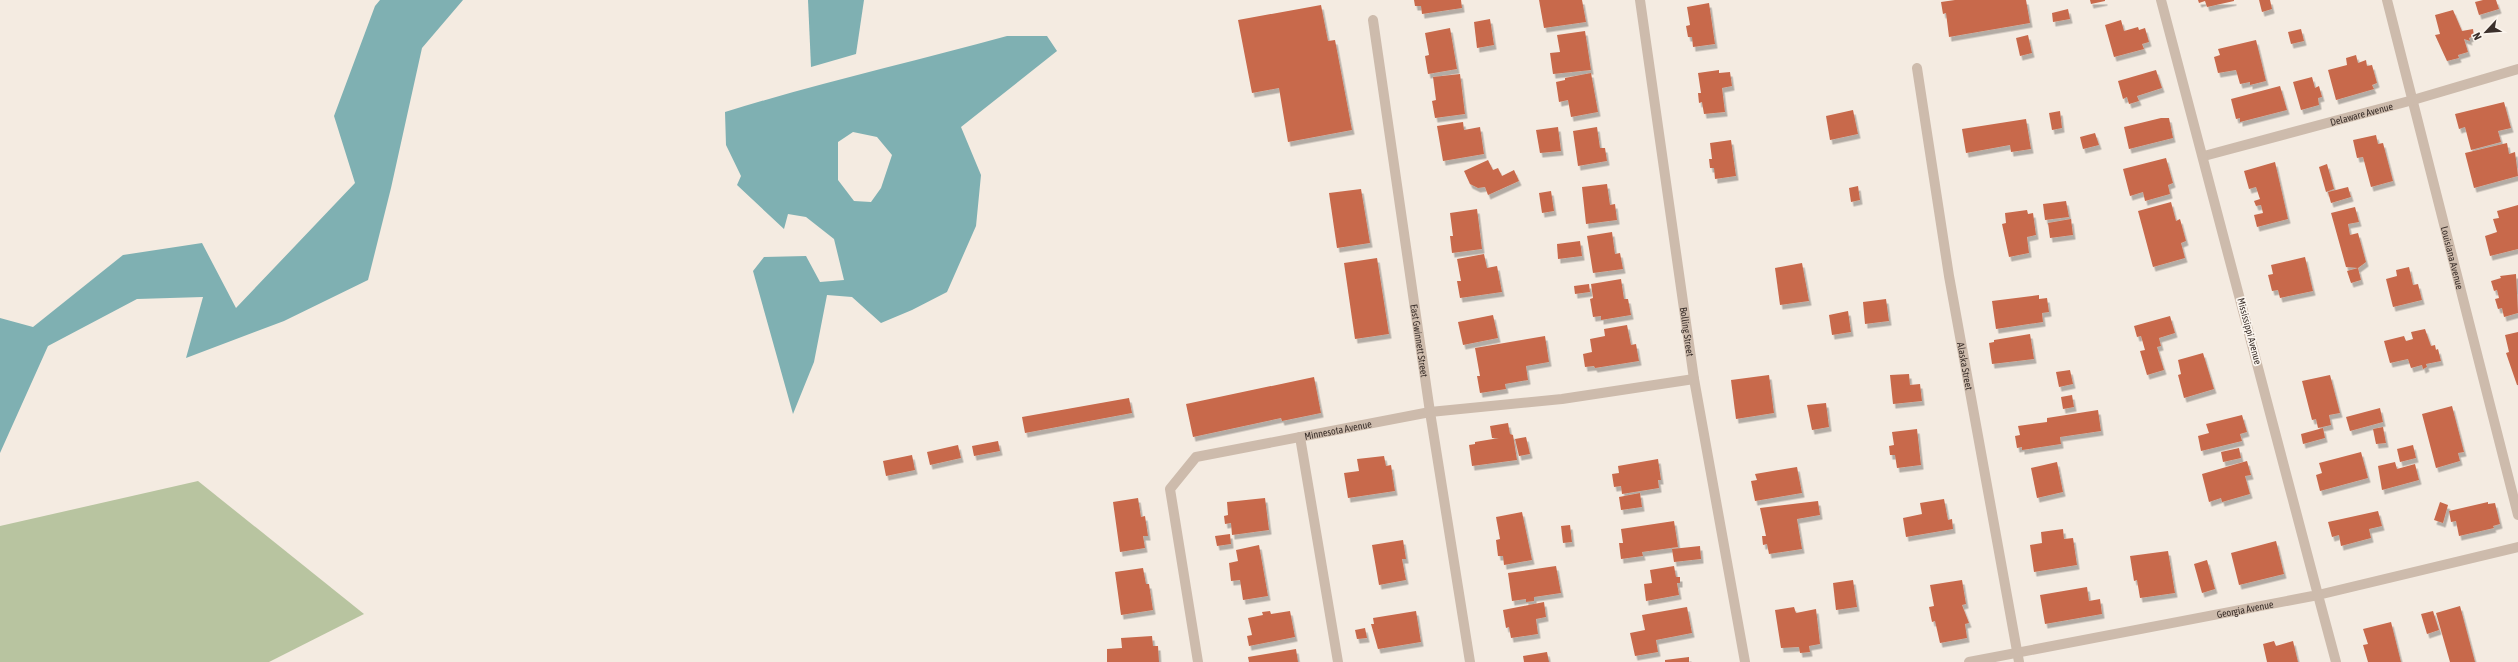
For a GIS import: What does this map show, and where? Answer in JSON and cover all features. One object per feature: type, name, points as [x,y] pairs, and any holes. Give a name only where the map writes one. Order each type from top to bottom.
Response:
[{"type":"street","name":"Bolling Street","points":[[1640,0],[1694,379],[1745,662]]},
{"type":"street","name":"Mississippi Avenue","points":[[2161,0],[2204,156],[2336,662]]},
{"type":"street","name":"Louisiana Avenue","points":[[2387,0],[2518,515]]},
{"type":"street","name":"East Gwinnett Street","points":[[1373,20],[1430,412],[1470,662]]},
{"type":"street","name":"Alaska Street","points":[[1918,68],[1949,276],[2018,657]]},
{"type":"street","name":"Delaware Avenue","points":[[2204,156],[2413,100],[2518,69]]},
{"type":"street","name":"Minnesota Avenue","points":[[1198,662],[1170,489],[1196,457],[1430,412],[1562,399],[1694,379]]},
{"type":"street","points":[[1300,437],[1338,662]]},
{"type":"street","name":"Georgia Avenue","points":[[1969,662],[2018,657],[2318,595],[2518,547]]},
{"type":"green space","points":[[198,481],[364,614],[269,662],[0,662],[0,526]]},
{"type":"water","points":[[380,0],[463,0],[422,48],[391,188],[368,280],[284,321],[186,358],[203,297],[137,299],[48,346],[0,453],[0,318],[33,327],[123,255],[202,243],[236,308],[355,183],[334,116],[375,6]]},
{"type":"water","points":[[808,0],[864,0],[856,54],[811,67]]},
{"type":"water","points":[[1007,36],[1047,36],[1057,51],[961,127],[981,175],[976,226],[947,292],[912,310],[881,323],[852,297],[827,295],[814,362],[793,414],[753,271],[764,257],[806,256],[820,282],[844,280],[834,239],[806,217],[788,214],[784,229],[737,185],[741,176],[726,145],[725,112],[760,101]],"holes":[[[853,132],[877,137],[892,155],[881,188],[871,202],[854,201],[838,180],[838,142]]]},
{"type":"building","points":[[1414,0],[1461,0],[1462,8],[1422,14],[1421,6],[1415,6]]},
{"type":"building","points":[[1539,0],[1582,0],[1586,22],[1544,28]]},
{"type":"building","points":[[1955,0],[2026,0],[2030,23],[1949,37],[1946,13],[1943,14],[1941,2]]},
{"type":"building","points":[[2090,0],[2105,0],[2105,1],[2091,4]]},
{"type":"building","points":[[2198,0],[2234,1],[2207,7],[2205,1],[2199,3]]},
{"type":"building","points":[[2259,0],[2270,0],[2272,9],[2262,12]]},
{"type":"building","points":[[2483,0],[2496,0],[2499,9],[2479,15],[2475,2]]},
{"type":"building","points":[[1709,3],[1715,44],[1693,47],[1692,37],[1688,37],[1686,26],[1690,25],[1687,7]]},
{"type":"building","points":[[1321,5],[1328,41],[1335,40],[1352,130],[1288,142],[1279,88],[1252,93],[1238,20]]},
{"type":"building","points":[[2068,9],[2070,19],[2053,22],[2052,13]]},
{"type":"building","points":[[2453,10],[2462,31],[2473,29],[2474,36],[2469,38],[2470,41],[2464,39],[2468,52],[2458,55],[2459,58],[2447,61],[2435,35],[2440,34],[2435,15]]},
{"type":"building","points":[[1490,19],[1494,45],[1477,48],[1474,22]]},
{"type":"building","points":[[2121,20],[2124,31],[2138,27],[2139,30],[2145,28],[2149,42],[2142,44],[2144,49],[2114,57],[2105,25]]},
{"type":"building","points":[[1450,28],[1457,69],[1428,74],[1425,56],[1429,55],[1425,33]]},
{"type":"building","points":[[2301,29],[2304,41],[2291,44],[2288,32]]},
{"type":"building","points":[[1585,31],[1591,70],[1553,74],[1550,53],[1560,52],[1557,35]]},
{"type":"building","points":[[2028,35],[2032,53],[2020,56],[2016,38]]},
{"type":"building","points":[[2256,40],[2266,81],[2250,85],[2250,82],[2240,84],[2236,70],[2218,73],[2214,57],[2220,55],[2218,49]]},
{"type":"building","points":[[2356,55],[2358,63],[2366,60],[2367,66],[2372,65],[2377,83],[2372,85],[2374,89],[2336,100],[2328,70],[2347,65],[2346,58]]},
{"type":"building","points":[[1719,70],[1719,73],[1730,72],[1732,86],[1722,88],[1725,112],[1704,114],[1702,102],[1699,103],[1698,93],[1701,93],[1698,73]]},
{"type":"building","points":[[2156,70],[2162,88],[2137,96],[2139,101],[2129,104],[2127,97],[2123,99],[2118,81]]},
{"type":"building","points":[[1591,73],[1598,112],[1571,117],[1568,100],[1559,102],[1556,82],[1565,80],[1565,78]]},
{"type":"building","points":[[1460,74],[1465,114],[1435,118],[1432,101],[1436,100],[1433,77]]},
{"type":"building","points":[[2312,77],[2315,88],[2319,86],[2322,97],[2318,98],[2319,105],[2301,110],[2293,82]]},
{"type":"building","points":[[2280,86],[2287,110],[2240,122],[2240,118],[2236,119],[2231,99]]},
{"type":"building","points":[[2504,102],[2511,128],[2498,131],[2501,142],[2471,150],[2465,127],[2459,129],[2455,114]]},
{"type":"building","points":[[1853,110],[1858,134],[1830,140],[1826,116]]},
{"type":"building","points":[[2060,111],[2062,128],[2052,130],[2049,113]]},
{"type":"building","points":[[2161,118],[2169,118],[2173,138],[2129,149],[2124,127]]},
{"type":"building","points":[[2026,119],[2031,149],[2011,152],[2010,145],[1966,153],[1962,129]]},
{"type":"building","points":[[1463,122],[1464,130],[1480,127],[1484,154],[1443,161],[1437,126]]},
{"type":"building","points":[[1558,127],[1561,151],[1540,153],[1536,130]]},
{"type":"building","points":[[1597,127],[1600,148],[1605,148],[1607,161],[1578,166],[1573,131]]},
{"type":"building","points":[[2095,133],[2099,145],[2083,149],[2080,137]]},
{"type":"building","points":[[2376,135],[2378,144],[2383,143],[2393,181],[2371,187],[2363,157],[2357,158],[2353,140]]},
{"type":"building","points":[[1731,140],[1736,176],[1715,179],[1714,168],[1710,168],[1709,159],[1712,159],[1710,143]]},
{"type":"building","points":[[2507,143],[2509,154],[2515,152],[2518,176],[2474,188],[2465,153]]},
{"type":"building","points":[[2166,158],[2173,183],[2168,185],[2170,194],[2145,201],[2143,192],[2130,196],[2123,169]]},
{"type":"building","points":[[1488,160],[1493,170],[1498,168],[1502,176],[1514,170],[1519,181],[1488,195],[1485,187],[1478,188],[1470,184],[1464,171]]},
{"type":"building","points":[[2275,162],[2288,219],[2257,227],[2254,215],[2263,213],[2261,205],[2256,206],[2254,201],[2260,199],[2256,187],[2249,189],[2244,171]]},
{"type":"building","points":[[2327,164],[2334,189],[2326,192],[2319,167]]},
{"type":"building","points":[[1607,184],[1610,205],[1615,204],[1617,220],[1586,224],[1582,187]]},
{"type":"building","points":[[1858,186],[1860,200],[1851,202],[1849,188]]},
{"type":"building","points":[[2348,187],[2351,197],[2331,203],[2328,192]]},
{"type":"building","points":[[1361,189],[1370,243],[1337,248],[1329,193]]},
{"type":"building","points":[[1551,191],[1554,211],[1542,213],[1539,193]]},
{"type":"building","points":[[2066,201],[2069,217],[2045,220],[2043,204]]},
{"type":"building","points":[[2171,202],[2176,221],[2180,219],[2186,241],[2181,243],[2185,258],[2153,267],[2138,211]]},
{"type":"building","points":[[2518,205],[2518,249],[2490,256],[2485,236],[2497,232],[2493,219],[2499,218],[2497,211]]},
{"type":"building","points":[[2355,207],[2359,222],[2348,224],[2350,235],[2358,233],[2366,262],[2358,268],[2346,267],[2331,213]]},
{"type":"building","points":[[1477,209],[1482,249],[1452,253],[1450,236],[1453,236],[1450,213]]},
{"type":"building","points":[[2027,210],[2028,214],[2033,213],[2036,235],[2027,237],[2029,253],[2009,257],[2002,224],[2006,223],[2005,213]]},
{"type":"building","points":[[2071,219],[2073,235],[2050,238],[2048,223]]},
{"type":"building","points":[[1612,232],[1615,254],[1620,253],[1623,269],[1593,273],[1587,236]]},
{"type":"building","points":[[1580,241],[1582,256],[1558,259],[1557,244]]},
{"type":"building","points":[[1484,254],[1487,268],[1497,266],[1502,292],[1460,298],[1457,281],[1461,281],[1457,259]]},
{"type":"building","points":[[2305,257],[2313,291],[2280,298],[2278,290],[2272,291],[2268,275],[2273,274],[2271,265]]},
{"type":"building","points":[[1377,258],[1389,334],[1355,339],[1344,263]]},
{"type":"building","points":[[1802,263],[1809,301],[1780,305],[1775,268]]},
{"type":"building","points":[[2409,267],[2413,285],[2418,284],[2422,300],[2393,307],[2386,279],[2397,276],[2396,270]]},
{"type":"building","points":[[2358,268],[2361,280],[2351,283],[2347,271]]},
{"type":"building","points":[[2516,274],[2518,313],[2504,317],[2502,308],[2498,309],[2495,299],[2499,298],[2497,290],[2494,291],[2491,281],[2501,278],[2500,276]]},
{"type":"building","points":[[1621,279],[1624,299],[1628,299],[1631,315],[1601,320],[1601,316],[1593,317],[1590,299],[1593,298],[1591,284]]},
{"type":"building","points":[[1589,284],[1590,292],[1575,294],[1574,286]]},
{"type":"building","points":[[2039,295],[2039,299],[2047,298],[2049,312],[2042,313],[2043,322],[1996,329],[1992,301]]},
{"type":"building","points":[[1886,299],[1889,321],[1865,324],[1863,302]]},
{"type":"building","points":[[1848,311],[1851,332],[1832,335],[1829,315]]},
{"type":"building","points":[[1493,315],[1498,338],[1463,345],[1458,322]]},
{"type":"building","points":[[2170,316],[2175,333],[2159,338],[2161,346],[2157,347],[2164,370],[2147,375],[2140,351],[2145,350],[2141,336],[2137,337],[2134,326]]},
{"type":"building","points":[[1627,325],[1631,345],[1636,344],[1639,361],[1595,368],[1594,366],[1585,367],[1583,354],[1592,352],[1590,339],[1605,336],[1604,329]]},
{"type":"building","points":[[2425,329],[2431,346],[2435,345],[2436,350],[2438,349],[2441,361],[2426,364],[2427,367],[2423,369],[2422,365],[2411,368],[2408,359],[2390,363],[2384,341],[2404,336],[2406,341],[2413,339],[2411,332]]},
{"type":"building","points":[[2518,332],[2517,385],[2506,353],[2509,352],[2505,335]]},
{"type":"building","points":[[2030,334],[2034,359],[1992,364],[1989,343],[1994,342],[1994,340]]},
{"type":"building","points":[[1545,336],[1549,362],[1526,366],[1528,380],[1505,384],[1506,389],[1480,393],[1477,376],[1480,376],[1475,348]]},
{"type":"building","points":[[2203,353],[2214,389],[2184,398],[2178,375],[2181,374],[2178,360]]},
{"type":"building","points":[[2070,370],[2073,384],[2059,387],[2056,372]]},
{"type":"building","points":[[1909,374],[1910,385],[1920,384],[1922,401],[1893,404],[1890,375]]},
{"type":"building","points":[[1769,375],[1774,413],[1736,419],[1731,380]]},
{"type":"building","points":[[2330,375],[2340,413],[2329,415],[2331,425],[2318,428],[2316,419],[2312,420],[2302,381]]},
{"type":"building","points":[[1314,377],[1321,413],[1282,421],[1281,418],[1193,437],[1186,404]]},
{"type":"building","points":[[2072,395],[2074,407],[2063,409],[2061,397]]},
{"type":"building","points":[[1129,398],[1132,413],[1025,433],[1022,417]]},
{"type":"building","points":[[1826,403],[1829,427],[1812,430],[1807,405]]},
{"type":"building","points":[[2452,406],[2464,452],[2458,453],[2460,461],[2436,468],[2422,414]]},
{"type":"building","points":[[2380,408],[2383,422],[2350,431],[2346,417]]},
{"type":"building","points":[[2098,410],[2101,431],[2060,437],[2061,444],[2022,450],[2022,447],[2017,448],[2015,436],[2020,435],[2018,426],[2047,422],[2047,418]]},
{"type":"building","points":[[2242,415],[2247,432],[2240,434],[2242,441],[2201,451],[2198,436],[2209,433],[2206,424]]},
{"type":"building","points":[[1508,423],[1510,434],[1513,435],[1517,460],[1472,466],[1469,445],[1475,444],[1475,442],[1499,438],[1492,438],[1490,426]]},
{"type":"building","points":[[2383,427],[2386,443],[2376,444],[2373,429]]},
{"type":"building","points":[[2323,428],[2325,438],[2303,444],[2301,434]]},
{"type":"building","points":[[1917,429],[1921,465],[1897,468],[1895,455],[1890,455],[1889,446],[1894,445],[1892,432]]},
{"type":"building","points":[[1526,437],[1530,454],[1519,456],[1515,439]]},
{"type":"building","points":[[998,441],[1000,451],[974,456],[972,446]]},
{"type":"building","points":[[958,445],[961,458],[930,465],[927,452]]},
{"type":"building","points":[[2413,445],[2416,458],[2400,462],[2397,449]]},
{"type":"building","points":[[2239,448],[2241,458],[2223,462],[2221,452]]},
{"type":"building","points":[[2361,452],[2368,478],[2320,491],[2316,475],[2322,473],[2319,463]]},
{"type":"building","points":[[912,455],[915,470],[886,476],[883,461]]},
{"type":"building","points":[[1384,456],[1386,466],[1391,465],[1395,491],[1348,498],[1344,473],[1359,471],[1357,459]]},
{"type":"building","points":[[1658,459],[1661,480],[1658,480],[1659,488],[1622,494],[1621,486],[1614,487],[1612,474],[1619,473],[1618,466]]},
{"type":"building","points":[[2247,461],[2251,475],[2245,476],[2250,494],[2222,502],[2221,498],[2209,502],[2202,474]]},
{"type":"building","points":[[2057,462],[2063,492],[2037,498],[2031,468]]},
{"type":"building","points":[[2395,462],[2397,469],[2415,464],[2419,480],[2382,490],[2378,466]]},
{"type":"building","points":[[1797,467],[1802,493],[1755,501],[1751,481],[1757,480],[1755,474]]},
{"type":"building","points":[[1640,493],[1642,507],[1621,510],[1619,497]]},
{"type":"building","points":[[1138,498],[1141,517],[1145,516],[1148,536],[1143,536],[1145,548],[1120,552],[1113,502]]},
{"type":"building","points":[[1265,498],[1269,530],[1232,535],[1231,523],[1225,524],[1224,516],[1228,515],[1227,502]]},
{"type":"building","points":[[1944,499],[1948,520],[1952,519],[1953,529],[1906,537],[1903,518],[1922,514],[1920,503]]},
{"type":"building","points":[[1818,501],[1820,515],[1797,519],[1802,549],[1769,554],[1767,544],[1763,545],[1762,536],[1766,536],[1760,508]]},
{"type":"building","points":[[2440,502],[2448,505],[2443,523],[2434,520]]},
{"type":"building","points":[[2488,502],[2488,504],[2495,503],[2500,524],[2493,526],[2494,528],[2459,536],[2456,521],[2451,522],[2449,511]]},
{"type":"building","points":[[2378,511],[2382,526],[2369,529],[2371,538],[2341,546],[2339,535],[2332,537],[2328,522]]},
{"type":"building","points":[[1522,512],[1532,560],[1504,565],[1503,556],[1498,556],[1496,540],[1500,539],[1496,517]]},
{"type":"building","points":[[1674,521],[1678,547],[1642,552],[1643,556],[1621,559],[1619,543],[1623,543],[1621,529]]},
{"type":"building","points":[[1570,525],[1572,542],[1563,543],[1561,526]]},
{"type":"building","points":[[2063,529],[2064,539],[2073,538],[2077,565],[2034,572],[2030,545],[2042,543],[2041,532]]},
{"type":"building","points":[[1230,534],[1231,544],[1217,546],[1215,536]]},
{"type":"building","points":[[1403,540],[1406,559],[1402,559],[1406,580],[1379,585],[1372,545]]},
{"type":"building","points":[[2276,541],[2284,574],[2239,585],[2231,553]]},
{"type":"building","points":[[1259,545],[1268,596],[1243,600],[1240,580],[1231,581],[1229,563],[1238,561],[1236,550]]},
{"type":"building","points":[[1700,546],[1701,559],[1674,562],[1672,549]]},
{"type":"building","points":[[2168,551],[2175,593],[2140,598],[2137,580],[2134,581],[2130,556]]},
{"type":"building","points":[[2207,560],[2215,589],[2202,593],[2194,564]]},
{"type":"building","points":[[1556,566],[1561,593],[1534,597],[1534,601],[1526,602],[1526,599],[1512,601],[1508,573]]},
{"type":"building","points":[[1674,566],[1676,577],[1680,577],[1680,583],[1677,583],[1679,595],[1646,601],[1644,584],[1652,583],[1650,570]]},
{"type":"building","points":[[1143,568],[1146,584],[1149,584],[1153,610],[1121,615],[1115,572]]},
{"type":"building","points":[[1853,580],[1857,607],[1836,610],[1833,583]]},
{"type":"building","points":[[1962,580],[1966,604],[1962,605],[1969,623],[1965,624],[1967,638],[1940,643],[1935,621],[1932,622],[1929,607],[1934,606],[1930,585]]},
{"type":"building","points":[[2087,587],[2089,601],[2100,599],[2102,614],[2045,624],[2040,595]]},
{"type":"building","points":[[1544,602],[1546,617],[1536,619],[1538,634],[1511,638],[1509,627],[1506,628],[1503,610]]},
{"type":"building","points":[[2460,606],[2475,662],[2450,662],[2436,613]]},
{"type":"building","points":[[1687,607],[1692,633],[1656,640],[1658,652],[1635,656],[1630,633],[1645,630],[1642,615]]},
{"type":"building","points":[[1794,607],[1796,613],[1816,609],[1820,644],[1809,646],[1810,652],[1800,653],[1799,647],[1781,648],[1775,610]]},
{"type":"building","points":[[1270,611],[1271,614],[1290,611],[1295,637],[1249,646],[1247,636],[1252,635],[1248,618],[1263,615],[1262,612]]},
{"type":"building","points":[[1416,611],[1421,642],[1378,649],[1371,624],[1374,624],[1373,618]]},
{"type":"building","points":[[2433,611],[2439,630],[2427,634],[2421,614]]},
{"type":"building","points":[[2391,622],[2401,662],[2368,662],[2363,645],[2368,644],[2363,629]]},
{"type":"building","points":[[1365,628],[1367,638],[1357,639],[1355,630]]},
{"type":"building","points":[[1152,636],[1153,646],[1158,646],[1159,662],[1107,662],[1107,649],[1122,648],[1121,638]]},
{"type":"building","points":[[2274,641],[2276,646],[2293,641],[2298,662],[2267,662],[2263,644]]},
{"type":"building","points":[[1296,649],[1298,662],[1249,662],[1248,657]]},
{"type":"building","points":[[1547,652],[1549,662],[1524,662],[1523,656]]},
{"type":"building","points":[[1689,657],[1689,662],[1665,662],[1665,660]]}]
